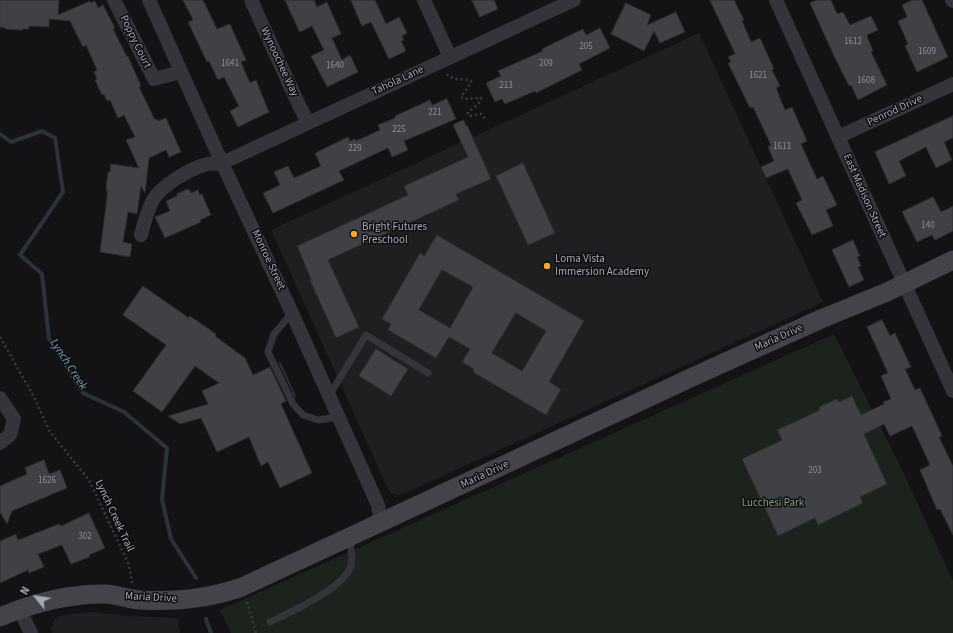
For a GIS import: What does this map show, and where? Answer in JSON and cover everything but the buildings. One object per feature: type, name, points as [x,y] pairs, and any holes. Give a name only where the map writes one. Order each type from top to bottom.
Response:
[{"type":"street","name":"Poppy Court","points":[[114,0],[154,79],[181,72]]},
{"type":"street","name":"Monroe Street","points":[[149,0],[378,505],[381,522]]},
{"type":"street","name":"Wynoochee Way","points":[[251,0],[308,123]]},
{"type":"street","points":[[424,0],[450,57]]},
{"type":"street","name":"Tahola Lane","points":[[142,235],[146,216],[154,198],[168,184],[204,165],[222,163],[574,0]]},
{"type":"street","name":"East Madison Street","points":[[776,0],[953,391]]},
{"type":"street","name":"Penrod Drive","points":[[838,137],[953,84]]},
{"type":"street","name":"Maria Drive","points":[[0,617],[19,609],[68,596],[105,594],[138,600],[178,601],[223,594],[242,587],[707,371],[953,260]]},
{"type":"street","points":[[0,398],[14,419],[10,435],[0,443]]},
{"type":"street","points":[[19,609],[31,633]]},
{"type":"lane","points":[[292,313],[274,334],[268,352],[293,404],[304,415],[318,420],[338,417]]},
{"type":"lane","points":[[329,396],[366,335],[428,373]]},
{"type":"lane","points":[[270,622],[317,598],[346,575],[351,565],[352,557],[349,537]]},
{"type":"path","points":[[447,73],[449,77],[471,81],[461,97],[464,99],[481,98],[480,102],[468,113],[468,115],[471,116],[481,114],[486,120]]},
{"type":"path","name":"Lynch Creek Trail","points":[[0,337],[34,397],[50,432],[89,480],[129,565],[132,583]]},
{"type":"path","points":[[246,600],[256,633]]},
{"type":"shaded area","name":"Loma Vista Immersion Academy","points":[[699,33],[823,302],[401,495],[392,493],[388,489],[271,230]]},
{"type":"shaded area","points":[[93,612],[129,616],[177,618],[180,633],[52,633],[51,628],[55,619],[71,614]]},
{"type":"green space","name":"Lucchesi Park","points":[[834,334],[904,474],[953,581],[953,633],[231,633],[220,610]]},
{"type":"waterway","name":"Lynch Creek","points":[[0,134],[11,142],[42,131],[55,138],[63,192],[20,255],[42,274],[49,339],[83,393],[124,412],[167,448],[162,499],[171,539],[196,578]]},
{"type":"waterway","name":"Lynch Creek","points":[[206,619],[211,633]]},
{"type":"place","name":"Bright Futures Preschool","points":[[354,234]]},
{"type":"place","name":"Loma Vista Immersion Academy","points":[[547,266]]}]
